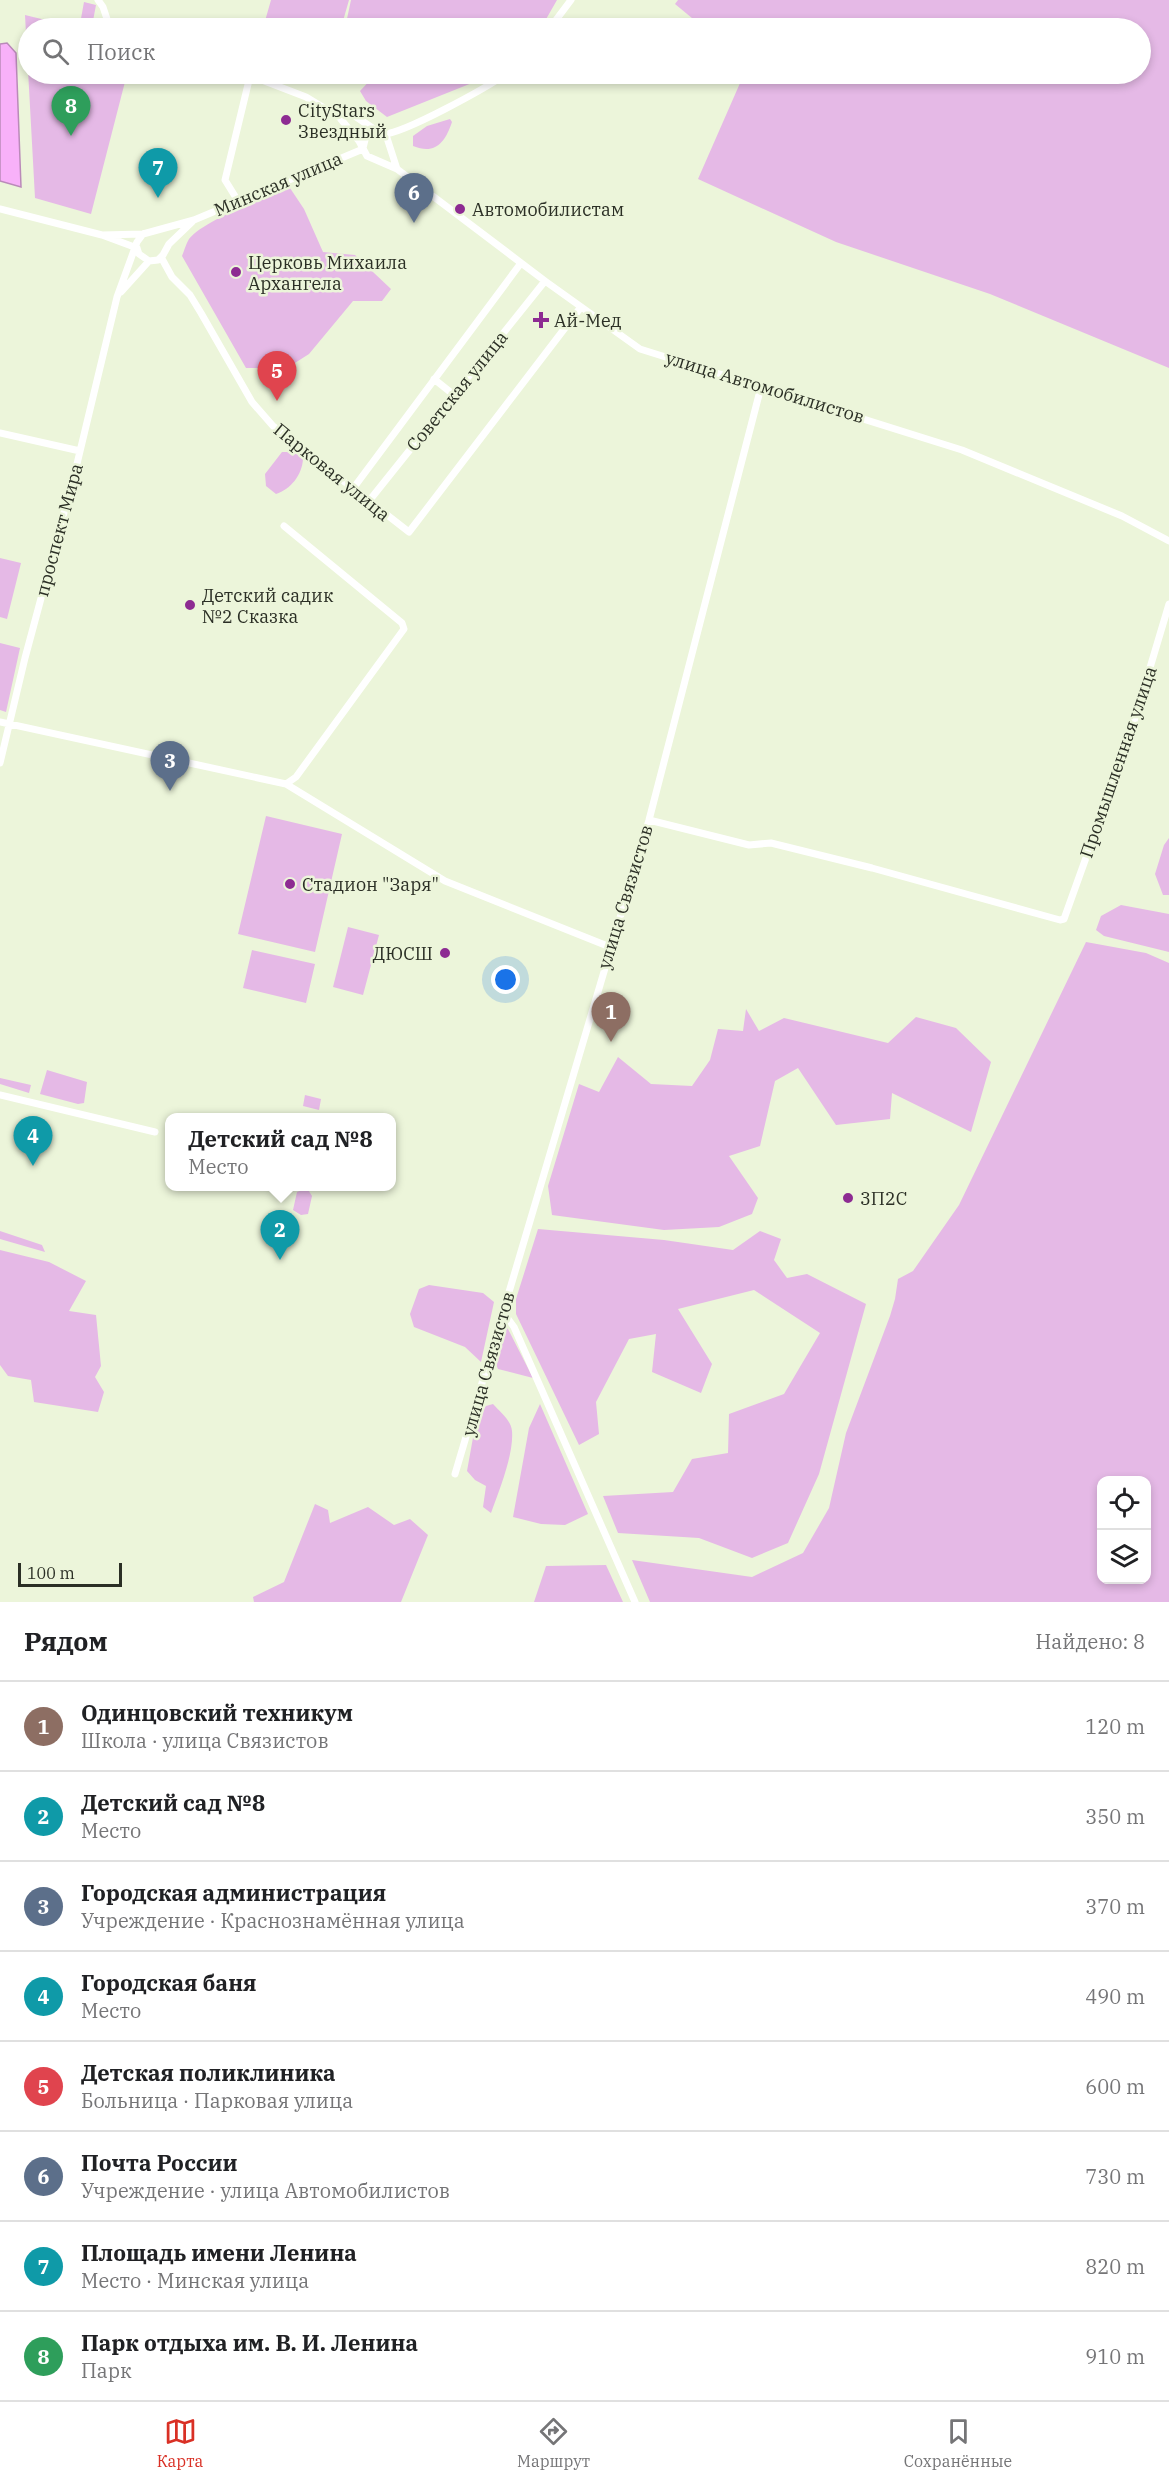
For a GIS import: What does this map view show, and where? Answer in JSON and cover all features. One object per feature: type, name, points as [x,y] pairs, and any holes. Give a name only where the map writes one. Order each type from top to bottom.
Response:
[{"type":"street","points":[[98,0],[107,18]]},
{"type":"street","points":[[558,18],[571,0]]},
{"type":"street","points":[[238,201],[225,180],[246,84]]},
{"type":"street","points":[[272,84],[306,97],[339,117],[368,156],[376,159],[386,155],[389,149],[386,137]]},
{"type":"street","points":[[363,149],[366,136],[373,132],[386,137],[490,84]]},
{"type":"street","points":[[339,117],[352,114],[386,137],[397,169]]},
{"type":"street","name":"Минская улица","points":[[156,232],[194,220],[363,149]]},
{"type":"street","name":"улица Автомобилистов","points":[[376,159],[397,169],[545,281],[640,349],[962,450],[1114,512],[1169,540]]},
{"type":"street","points":[[0,209],[102,235],[137,248]]},
{"type":"street","name":"Минская улица","points":[[166,248],[194,220]]},
{"type":"street","points":[[102,235],[156,232],[162,237],[166,248],[161,257],[148,261],[139,254],[137,242],[143,234]]},
{"type":"street","name":"проспект Мира","points":[[0,763],[117,297],[137,248]]},
{"type":"street","name":"Парковая улица","points":[[161,257],[172,277],[190,295],[252,402],[273,426],[352,490],[409,532],[581,307]]},
{"type":"street","name":"проспект Мира","points":[[117,297],[148,261]]},
{"type":"street","points":[[352,490],[520,262]]},
{"type":"street","name":"Советская улица","points":[[369,501],[545,281]]},
{"type":"street","points":[[434,379],[454,395]]},
{"type":"street","name":"улица Связистов","points":[[455,1474],[532,1219],[609,947],[616,932],[649,820],[761,387]]},
{"type":"street","points":[[0,433],[80,451]]},
{"type":"street","points":[[284,526],[402,623],[404,629],[296,777],[286,784]]},
{"type":"street","name":"Промышленная улица","points":[[649,820],[749,845],[771,843],[872,868],[1059,920],[1064,919],[1129,738],[1169,604]]},
{"type":"street","points":[[0,722],[286,784],[445,881],[609,947]]},
{"type":"street","points":[[0,1095],[155,1132]]},
{"type":"street","points":[[503,1312],[514,1327],[635,1602]]},
{"type":"shaded area","points":[[271,0],[349,0],[344,18],[266,18]]},
{"type":"shaded area","points":[[351,0],[557,0],[547,18],[347,18]]},
{"type":"shaded area","points":[[678,0],[1169,0],[1169,368],[990,294],[836,242],[698,179],[740,84],[1151,84],[1151,18],[692,18],[675,4]]},
{"type":"shaded area","points":[[84,2],[96,5],[94,18],[81,18]]},
{"type":"shaded area","points":[[7,43],[16,53],[21,187],[0,181],[0,44]]},
{"type":"shaded area","points":[[29,84],[124,84],[91,214],[35,198]]},
{"type":"shaded area","points":[[367,84],[470,84],[387,117],[366,101],[360,91]]},
{"type":"shaded area","points":[[450,119],[452,122],[446,136],[438,145],[427,149],[413,146],[413,136],[427,126]]},
{"type":"shaded area","points":[[290,188],[304,209],[323,252],[355,255],[391,289],[382,301],[353,301],[309,354],[287,368],[246,368],[182,256],[189,239],[208,224]]},
{"type":"shaded area","points":[[282,452],[294,452],[303,459],[298,476],[291,485],[276,494],[266,486],[265,474]]},
{"type":"shaded area","points":[[0,558],[21,563],[7,619],[0,617]]},
{"type":"shaded area","points":[[0,643],[20,648],[6,712],[0,710]]},
{"type":"shaded area","name":"Стадион \"Заря\"","points":[[266,816],[342,834],[315,952],[238,934]]},
{"type":"shaded area","points":[[1169,838],[1169,895],[1163,895],[1155,874],[1164,845]]},
{"type":"shaded area","points":[[1121,905],[1169,914],[1169,952],[1104,936],[1096,930],[1101,916]]},
{"type":"shaded area","points":[[348,927],[379,935],[363,995],[333,987]]},
{"type":"shaded area","points":[[1086,942],[1146,953],[1169,963],[1169,1602],[650,1602],[632,1560],[752,1577],[803,1553],[829,1508],[846,1433],[890,1316],[898,1279],[913,1271],[959,1205]]},
{"type":"shaded area","points":[[252,950],[315,964],[306,1003],[243,988]]},
{"type":"shaded area","points":[[746,1009],[759,1031],[784,1018],[888,1043],[916,1017],[956,1028],[991,1062],[971,1132],[892,1093],[890,1119],[836,1125],[798,1068],[775,1081],[760,1146],[729,1156],[758,1198],[752,1214],[719,1227],[664,1230],[552,1215],[548,1186],[579,1084],[599,1092],[618,1057],[651,1084],[692,1086],[710,1060],[718,1029],[743,1031]]},
{"type":"shaded area","points":[[47,1070],[87,1082],[84,1103],[78,1104],[40,1094]]},
{"type":"shaded area","points":[[0,1078],[31,1085],[29,1093],[0,1084]]},
{"type":"shaded area","points":[[305,1095],[321,1099],[319,1110],[303,1106]]},
{"type":"shaded area","points":[[309,1191],[312,1196],[308,1214],[301,1215],[293,1210],[297,1192]]},
{"type":"shaded area","points":[[538,1229],[664,1240],[733,1250],[760,1231],[781,1239],[774,1260],[787,1278],[807,1274],[866,1304],[819,1474],[788,1543],[752,1558],[699,1538],[618,1533],[603,1496],[673,1492],[692,1459],[728,1453],[729,1414],[784,1394],[820,1333],[754,1290],[678,1309],[712,1364],[701,1393],[652,1372],[656,1334],[629,1339],[596,1402],[599,1434],[579,1445],[516,1314],[516,1299]]},
{"type":"shaded area","points":[[0,1231],[42,1245],[45,1252],[0,1239]]},
{"type":"shaded area","points":[[0,1250],[49,1262],[86,1281],[69,1311],[96,1315],[101,1366],[95,1377],[104,1392],[98,1412],[34,1402],[31,1380],[8,1376],[0,1365]]},
{"type":"shaded area","points":[[429,1285],[483,1293],[494,1302],[481,1362],[465,1347],[414,1327],[410,1314],[419,1289]]},
{"type":"shaded area","points":[[507,1327],[533,1378],[498,1369],[495,1362],[504,1329]]},
{"type":"shaded area","points":[[493,1404],[510,1423],[512,1440],[505,1472],[491,1513],[483,1507],[486,1486],[475,1480],[467,1471],[476,1421],[486,1406]]},
{"type":"shaded area","points":[[540,1404],[588,1514],[565,1525],[541,1524],[513,1517],[529,1428]]},
{"type":"shaded area","points":[[315,1504],[328,1510],[330,1523],[368,1507],[394,1525],[410,1519],[428,1535],[401,1602],[254,1602],[253,1597],[284,1582]]},
{"type":"shaded area","points":[[606,1565],[623,1602],[534,1602],[546,1566]]},
{"type":"place","name":"CityStars Звездный","points":[[286,120]]},
{"type":"place","name":"Парк отдыха им. В. И. Ленина","points":[[71,136]]},
{"type":"place","name":"Площадь имени Ленина","points":[[158,198]]},
{"type":"place","name":"Автомобилистам","points":[[460,209]]},
{"type":"place","name":"Почта России","points":[[414,223]]},
{"type":"place","name":"Церковь Михаила Архангела","points":[[236,272]]},
{"type":"place","name":"Ай-Мед","points":[[541,320]]},
{"type":"place","name":"Детская поликлиника","points":[[277,401]]},
{"type":"place","name":"Детский садик №2 Сказка","points":[[190,605]]},
{"type":"place","name":"Городская администрация","points":[[170,791]]},
{"type":"place","name":"Стадион \"Заря\"","points":[[290,884]]},
{"type":"place","name":"ДЮСШ","points":[[445,953]]},
{"type":"place","name":"Одинцовский техникум","points":[[611,1042]]},
{"type":"place","name":"Городская баня","points":[[33,1166]]},
{"type":"place","name":"3П2С","points":[[848,1198]]},
{"type":"place","name":"Детский сад №8","points":[[280,1260]]}]
